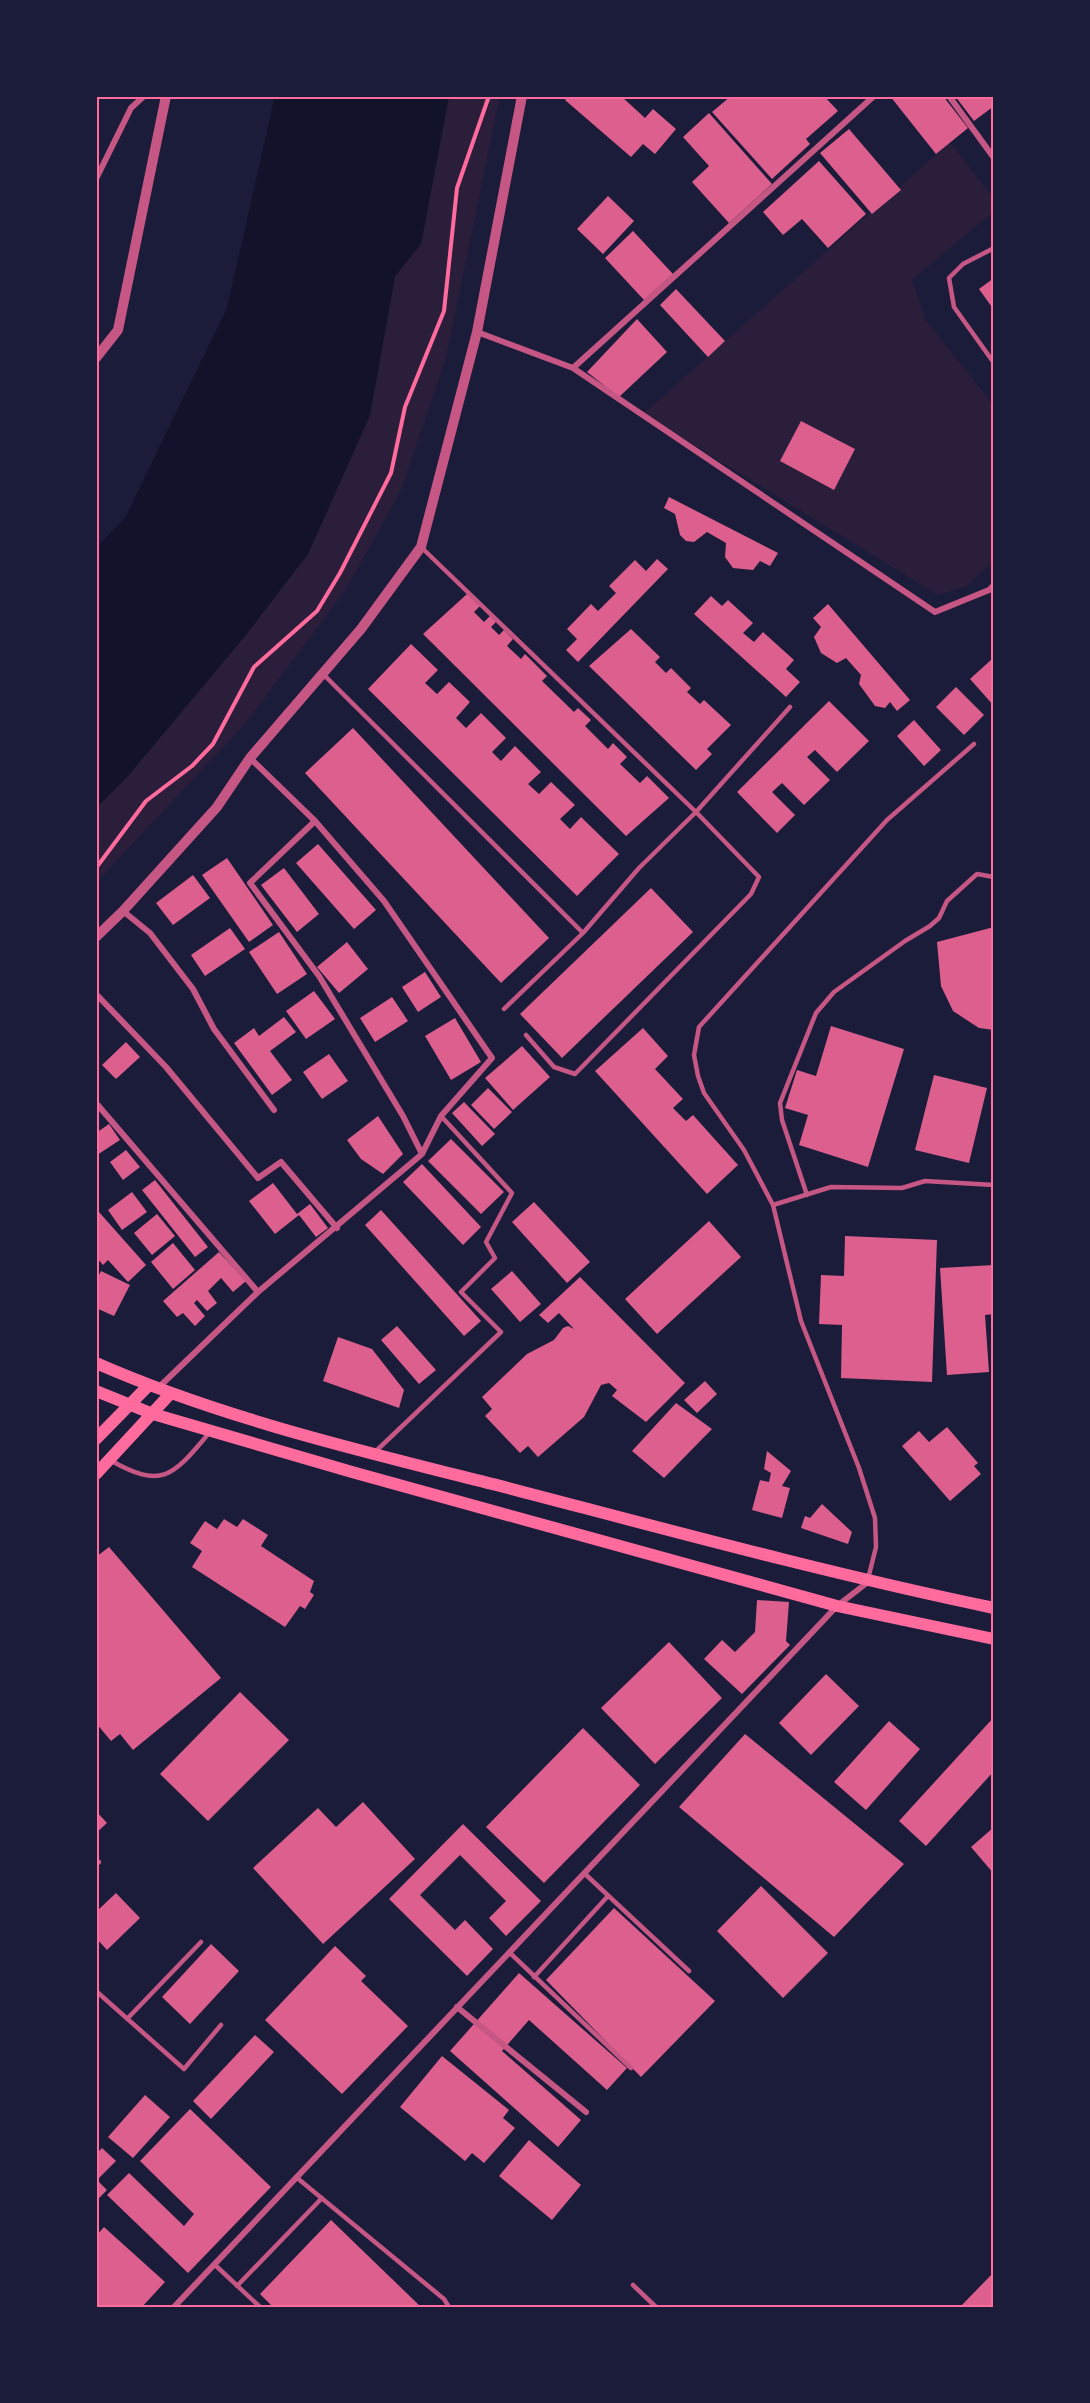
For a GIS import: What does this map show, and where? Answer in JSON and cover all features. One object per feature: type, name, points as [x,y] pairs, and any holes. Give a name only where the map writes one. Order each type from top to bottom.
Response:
[{"type":"main road","points":[[96,1363],[152,1387],[373,1453],[868,1582],[994,1608]]},
{"type":"main road","points":[[96,1439],[152,1387]]},
{"type":"main road","points":[[96,1391],[153,1414],[211,1431],[837,1606],[994,1639]]},
{"type":"main road","points":[[96,1474],[171,1393]]},
{"type":"street","points":[[96,178],[131,108],[144,96]]},
{"type":"street","points":[[96,358],[117,330],[166,96]]},
{"type":"street","points":[[96,937],[123,911],[217,807],[250,758],[361,629],[421,547],[477,332],[522,96]]},
{"type":"street","points":[[573,368],[874,96]]},
{"type":"street","points":[[949,96],[994,158]]},
{"type":"street","points":[[477,332],[573,368],[935,612],[989,590],[994,585]]},
{"type":"street","points":[[152,1387],[258,1292],[337,1228],[422,1154],[441,1116],[492,1058],[384,901],[315,821],[250,758]]},
{"type":"street","points":[[315,821],[250,883],[320,976],[403,1116],[422,1154]]},
{"type":"street","points":[[123,911],[150,933],[193,989],[214,1029],[274,1110]]},
{"type":"street","points":[[96,994],[166,1067],[258,1178],[281,1162],[337,1228]]},
{"type":"street","points":[[96,1103],[258,1292]]},
{"type":"street","points":[[174,2307],[837,1606],[868,1582]]},
{"type":"street","points":[[457,2007],[586,2112]]},
{"type":"lane","points":[[994,248],[963,264],[949,278],[954,307],[994,363]]},
{"type":"lane","points":[[421,547],[696,812],[759,877],[751,894],[575,1074],[554,1067],[526,1035]]},
{"type":"lane","points":[[322,674],[583,933]]},
{"type":"lane","points":[[504,1009],[583,933],[639,868],[696,812],[790,707]]},
{"type":"lane","points":[[868,1582],[876,1547],[875,1518],[859,1468],[801,1321],[773,1205],[744,1150],[704,1093],[694,1055],[699,1027],[887,820],[974,744]]},
{"type":"lane","points":[[807,1195],[782,1120],[780,1103],[816,1012],[834,992],[905,941],[930,926],[939,918],[947,901],[977,874],[994,877]]},
{"type":"lane","points":[[373,1453],[501,1332],[461,1292],[495,1258],[486,1242],[512,1193],[441,1116]]},
{"type":"lane","points":[[773,1205],[831,1187],[902,1188],[925,1181],[994,1185]]},
{"type":"lane","points":[[110,1460],[148,1478],[162,1475],[175,1469],[211,1431]]},
{"type":"lane","points":[[584,1874],[689,1971]]},
{"type":"lane","points":[[534,1977],[608,1896]]},
{"type":"lane","points":[[128,2019],[201,1942]]},
{"type":"lane","points":[[509,1952],[631,2068]]},
{"type":"lane","points":[[96,1992],[184,2069],[221,2025]]},
{"type":"lane","points":[[296,2177],[444,2299],[449,2307]]},
{"type":"lane","points":[[237,2286],[322,2198]]},
{"type":"lane","points":[[214,2264],[260,2307]]},
{"type":"lane","points":[[633,2285],[656,2307]]},
{"type":"path","points":[[96,868],[146,801],[192,766],[213,744],[254,667],[317,611],[340,573],[391,473],[405,407],[444,311],[456,188],[489,96]]},
{"type":"shaded area","points":[[275,96],[449,96],[421,244],[395,276],[370,415],[308,554],[245,636],[128,776],[96,808],[96,548],[125,518],[227,308]]},
{"type":"shaded area","points":[[449,96],[500,96],[446,358],[401,490],[345,591],[245,724],[96,883],[96,808],[128,776],[245,636],[308,554],[370,415],[395,276],[421,244]]},
{"type":"shaded area","points":[[950,142],[994,199],[994,211],[912,280],[926,320],[994,406],[994,561],[967,586],[938,595],[643,414]]},
{"type":"building","points":[[568,96],[621,96],[645,118],[653,109],[676,129],[655,154],[643,144],[631,157],[565,100]]},
{"type":"building","points":[[731,96],[824,96],[838,111],[806,139],[810,144],[772,179],[712,112]]},
{"type":"building","points":[[890,96],[943,96],[968,128],[936,154]]},
{"type":"building","points":[[955,96],[994,96],[994,106],[974,121]]},
{"type":"building","points":[[709,113],[772,184],[729,223],[692,182],[709,166],[683,137]]},
{"type":"building","points":[[849,129],[901,190],[872,214],[820,153]]},
{"type":"building","points":[[819,161],[866,214],[828,248],[802,219],[783,235],[763,212]]},
{"type":"building","points":[[608,196],[634,221],[603,254],[577,229]]},
{"type":"building","points":[[633,231],[673,274],[644,300],[605,258]]},
{"type":"building","points":[[994,278],[994,310],[979,289]]},
{"type":"building","points":[[676,289],[725,341],[708,357],[660,305]]},
{"type":"building","points":[[637,319],[667,352],[619,397],[587,372]]},
{"type":"building","points":[[801,421],[855,449],[834,490],[780,461]]},
{"type":"building","points":[[669,497],[778,553],[770,566],[760,561],[753,570],[733,568],[725,557],[726,543],[707,532],[694,542],[686,541],[680,535],[675,514],[664,508]]},
{"type":"building","points":[[657,559],[668,569],[578,662],[566,650],[577,639],[567,629],[591,604],[598,611],[616,593],[609,586],[635,560],[646,571]]},
{"type":"building","points":[[467,594],[480,606],[474,612],[484,622],[490,616],[496,622],[491,627],[499,635],[504,630],[513,639],[507,646],[521,659],[525,654],[547,676],[542,681],[574,712],[578,708],[591,720],[585,726],[608,749],[613,743],[627,757],[620,764],[640,783],[647,776],[669,798],[626,836],[423,634]]},
{"type":"building","points":[[711,596],[722,606],[728,600],[753,623],[743,633],[754,642],[763,632],[794,660],[786,669],[800,682],[786,697],[694,614]]},
{"type":"building","points":[[828,604],[910,700],[897,711],[890,702],[885,708],[875,706],[859,684],[861,675],[846,658],[837,663],[821,653],[814,637],[821,627],[813,618]]},
{"type":"building","points":[[631,629],[660,657],[655,662],[666,673],[671,668],[691,688],[687,692],[700,704],[704,700],[731,725],[707,749],[712,754],[696,770],[589,666]]},
{"type":"building","points":[[411,644],[438,670],[425,683],[437,694],[449,682],[470,702],[456,718],[466,728],[481,713],[506,738],[492,752],[501,761],[515,746],[541,772],[528,784],[539,794],[551,782],[575,805],[560,819],[570,829],[581,817],[619,854],[577,896],[368,689]]},
{"type":"building","points":[[992,659],[994,661],[994,706],[970,679]]},
{"type":"building","points":[[956,687],[984,715],[964,735],[936,707]]},
{"type":"building","points":[[829,701],[869,741],[837,772],[815,750],[807,757],[830,780],[804,805],[782,783],[772,792],[795,815],[777,833],[737,792]]},
{"type":"building","points":[[914,720],[941,750],[924,766],[897,736]]},
{"type":"building","points":[[353,728],[549,938],[501,983],[305,773]]},
{"type":"building","points":[[318,844],[376,910],[354,929],[296,863]]},
{"type":"building","points":[[227,858],[273,925],[249,942],[202,875]]},
{"type":"building","points":[[284,868],[319,914],[297,932],[261,885]]},
{"type":"building","points":[[193,875],[210,898],[173,925],[156,903]]},
{"type":"building","points":[[651,888],[693,932],[562,1058],[520,1014]]},
{"type":"building","points":[[994,927],[994,1030],[979,1028],[953,1011],[941,986],[937,942]]},
{"type":"building","points":[[230,928],[245,949],[205,976],[191,955]]},
{"type":"building","points":[[279,932],[307,974],[277,994],[249,952]]},
{"type":"building","points":[[347,942],[368,969],[339,993],[317,967]]},
{"type":"building","points":[[425,972],[441,997],[418,1012],[402,987]]},
{"type":"building","points":[[314,991],[335,1019],[306,1039],[286,1011]]},
{"type":"building","points":[[392,997],[408,1021],[375,1042],[360,1018]]},
{"type":"building","points":[[284,1017],[296,1032],[270,1051],[292,1080],[272,1095],[234,1043],[254,1028],[259,1036]]},
{"type":"building","points":[[455,1018],[481,1062],[451,1080],[425,1036]]},
{"type":"building","points":[[831,1026],[904,1049],[868,1167],[799,1145],[808,1115],[785,1108],[797,1070],[816,1076]]},
{"type":"building","points":[[643,1028],[668,1056],[655,1069],[683,1099],[673,1108],[686,1121],[693,1115],[738,1165],[707,1194],[595,1071]]},
{"type":"building","points":[[126,1042],[140,1057],[116,1079],[102,1065]]},
{"type":"building","points":[[522,1046],[550,1077],[513,1110],[485,1078]]},
{"type":"building","points":[[329,1054],[348,1081],[322,1099],[303,1072]]},
{"type":"building","points":[[934,1075],[987,1088],[969,1163],[915,1150]]},
{"type":"building","points":[[488,1088],[512,1112],[494,1129],[471,1105]]},
{"type":"building","points":[[464,1102],[495,1134],[482,1146],[452,1113]]},
{"type":"building","points":[[378,1116],[403,1154],[383,1174],[361,1159],[347,1140]]},
{"type":"building","points":[[109,1124],[120,1140],[97,1155],[96,1133]]},
{"type":"building","points":[[451,1139],[504,1192],[481,1214],[428,1161]]},
{"type":"building","points":[[126,1150],[140,1167],[123,1180],[110,1162]]},
{"type":"building","points":[[422,1164],[481,1227],[463,1245],[403,1182]]},
{"type":"building","points":[[155,1180],[208,1247],[195,1257],[142,1190]]},
{"type":"building","points":[[273,1183],[297,1214],[310,1204],[328,1228],[316,1237],[299,1215],[275,1234],[249,1201]]},
{"type":"building","points":[[132,1192],[147,1212],[122,1230],[108,1210]]},
{"type":"building","points":[[534,1202],[590,1262],[567,1283],[512,1222]]},
{"type":"building","points":[[381,1210],[481,1321],[464,1336],[365,1225]]},
{"type":"building","points":[[99,1212],[146,1265],[128,1282],[108,1260],[103,1265],[96,1257],[96,1215]]},
{"type":"building","points":[[157,1214],[175,1236],[152,1255],[134,1233]]},
{"type":"building","points":[[709,1221],[741,1257],[657,1334],[625,1299]]},
{"type":"building","points":[[845,1236],[937,1240],[932,1382],[841,1378],[842,1325],[819,1324],[821,1275],[844,1276]]},
{"type":"building","points":[[173,1243],[195,1270],[173,1289],[151,1262]]},
{"type":"building","points":[[219,1252],[246,1281],[233,1292],[221,1278],[208,1291],[217,1303],[207,1311],[197,1300],[194,1303],[205,1316],[195,1326],[183,1313],[177,1317],[163,1301]]},
{"type":"building","points":[[994,1265],[994,1314],[985,1315],[989,1372],[947,1375],[940,1268]]},
{"type":"building","points":[[101,1271],[130,1285],[114,1316],[96,1308],[96,1281]]},
{"type":"building","points":[[512,1271],[541,1304],[520,1322],[491,1289]]},
{"type":"building","points":[[580,1277],[685,1383],[646,1422],[612,1396],[617,1390],[609,1383],[601,1385],[584,1417],[538,1457],[528,1446],[520,1453],[485,1416],[492,1409],[482,1397],[527,1354],[554,1340],[563,1328],[568,1326],[574,1329],[559,1313],[548,1323],[539,1315]]},
{"type":"building","points":[[397,1326],[436,1370],[419,1384],[381,1340]]},
{"type":"building","points":[[338,1337],[372,1349],[404,1390],[399,1408],[323,1381]]},
{"type":"building","points":[[705,1381],[717,1394],[697,1413],[684,1400]]},
{"type":"building","points":[[676,1403],[712,1429],[664,1478],[632,1451]]},
{"type":"building","points":[[947,1427],[978,1463],[974,1466],[981,1474],[950,1501],[902,1446],[919,1431],[929,1442]]},
{"type":"building","points":[[767,1451],[791,1471],[782,1486],[790,1488],[782,1518],[752,1510],[760,1480],[769,1482],[771,1473],[764,1469]]},
{"type":"building","points":[[822,1504],[852,1532],[848,1544],[801,1528],[805,1516],[810,1518]]},
{"type":"building","points":[[224,1519],[237,1527],[243,1519],[268,1535],[261,1546],[314,1581],[310,1592],[314,1595],[305,1609],[300,1606],[285,1627],[192,1567],[202,1551],[190,1543],[205,1521],[217,1529]]},
{"type":"building","points":[[109,1547],[221,1678],[133,1750],[120,1734],[111,1741],[96,1723],[96,1557]]},
{"type":"building","points":[[757,1600],[789,1602],[786,1641],[790,1645],[742,1694],[704,1659],[722,1640],[735,1652],[755,1632]]},
{"type":"building","points":[[669,1642],[722,1698],[655,1764],[601,1708]]},
{"type":"building","points":[[826,1674],[859,1706],[811,1755],[779,1723]]},
{"type":"building","points":[[240,1692],[289,1740],[208,1821],[160,1774]]},
{"type":"building","points":[[994,1717],[994,1771],[926,1846],[899,1821]]},
{"type":"building","points":[[889,1721],[920,1749],[866,1810],[834,1782]]},
{"type":"building","points":[[583,1728],[640,1785],[544,1883],[486,1827]]},
{"type":"building","points":[[745,1734],[904,1864],[834,1937],[679,1807]]},
{"type":"building","points":[[363,1802],[415,1859],[323,1944],[253,1868],[318,1808],[336,1827]]},
{"type":"building","points":[[96,1811],[107,1823],[96,1833]]},
{"type":"building","points":[[463,1824],[541,1901],[506,1936],[489,1918],[506,1901],[460,1855],[420,1895],[455,1930],[465,1920],[493,1949],[467,1976],[389,1899]]},
{"type":"building","points":[[994,1827],[994,1874],[971,1847]]},
{"type":"building","points":[[761,1886],[828,1953],[783,1998],[717,1931]]},
{"type":"building","points":[[116,1893],[140,1918],[107,1950],[96,1938],[96,1912]]},
{"type":"building","points":[[614,1908],[715,2001],[641,2077],[546,1980]]},
{"type":"building","points":[[211,1944],[239,1971],[190,2024],[162,1997]]},
{"type":"building","points":[[335,1946],[366,1976],[361,1981],[408,2026],[342,2094],[265,2020]]},
{"type":"building","points":[[519,1973],[627,2068],[607,2090],[529,2020],[502,2051],[581,2120],[558,2147],[450,2051]]},
{"type":"building","points":[[255,2035],[274,2052],[211,2119],[193,2101]]},
{"type":"building","points":[[442,2056],[509,2110],[503,2118],[515,2128],[484,2163],[472,2153],[465,2161],[400,2107]]},
{"type":"building","points":[[145,2095],[170,2117],[133,2158],[108,2137]]},
{"type":"building","points":[[190,2109],[271,2187],[188,2273],[107,2195],[129,2173],[184,2226],[194,2214],[140,2161]]},
{"type":"building","points":[[529,2140],[581,2185],[552,2220],[499,2176]]},
{"type":"building","points":[[102,2148],[116,2161],[97,2180],[107,2190],[96,2201],[96,2154]]},
{"type":"building","points":[[331,2220],[421,2307],[273,2307],[260,2294]]},
{"type":"building","points":[[104,2227],[165,2282],[142,2307],[96,2307],[96,2236]]},
{"type":"building","points":[[994,2272],[994,2307],[960,2307]]}]
